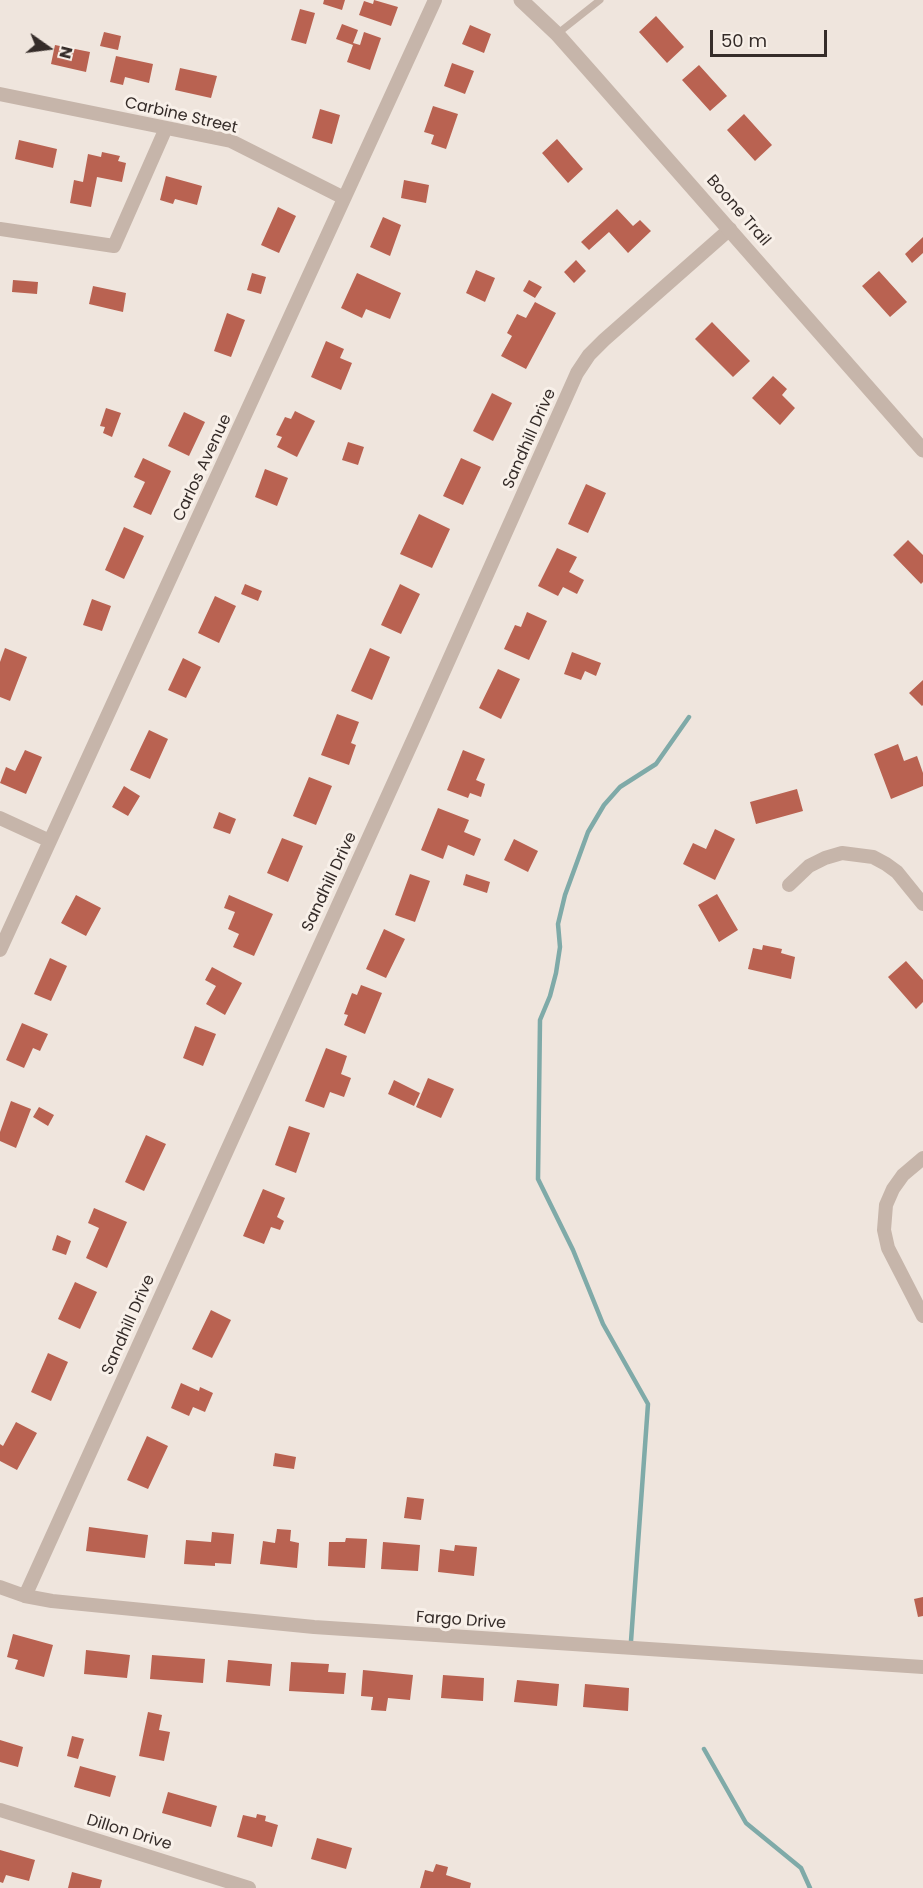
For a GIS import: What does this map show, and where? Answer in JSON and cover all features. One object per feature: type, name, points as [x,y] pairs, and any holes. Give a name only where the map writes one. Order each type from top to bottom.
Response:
[{"type":"street","name":"Carlos Avenue","points":[[0,950],[435,0]]},
{"type":"street","name":"Boone Trail","points":[[521,0],[557,34],[923,450]]},
{"type":"street","name":"Carbine Street","points":[[0,94],[231,141],[344,198]]},
{"type":"street","points":[[0,229],[114,246],[166,128]]},
{"type":"street","name":"Sandhill Drive","points":[[25,1596],[577,373],[589,355],[604,340],[730,229]]},
{"type":"street","points":[[0,818],[50,841]]},
{"type":"street","points":[[789,885],[809,866],[825,858],[842,853],[873,857],[897,872],[923,904]]},
{"type":"street","points":[[923,1158],[903,1174],[893,1189],[886,1205],[884,1230],[888,1248],[923,1316]]},
{"type":"street","name":"Fargo Drive","points":[[0,1587],[25,1596],[52,1601],[314,1627],[923,1667]]},
{"type":"street","name":"Dillon Drive","points":[[0,1810],[249,1888]]},
{"type":"lane","points":[[557,34],[600,0]]},
{"type":"building","points":[[324,0],[345,0],[342,10],[323,4]]},
{"type":"building","points":[[374,0],[398,7],[391,26],[359,15],[364,1],[373,4]]},
{"type":"building","points":[[300,9],[315,13],[306,44],[291,40]]},
{"type":"building","points":[[656,16],[684,47],[667,63],[639,32]]},
{"type":"building","points":[[342,24],[358,30],[353,43],[360,45],[364,32],[381,38],[370,70],[347,62],[353,45],[336,39]]},
{"type":"building","points":[[470,25],[491,34],[484,53],[462,44]]},
{"type":"building","points":[[104,32],[121,36],[118,50],[100,46]]},
{"type":"building","points":[[55,45],[90,52],[86,72],[51,64]]},
{"type":"building","points":[[116,56],[153,64],[149,83],[125,77],[123,85],[110,82]]},
{"type":"building","points":[[452,63],[474,71],[465,94],[444,86]]},
{"type":"building","points":[[699,65],[727,96],[710,111],[682,80]]},
{"type":"building","points":[[180,68],[217,76],[211,98],[175,90]]},
{"type":"building","points":[[433,106],[458,114],[446,149],[431,144],[434,135],[424,132]]},
{"type":"building","points":[[320,109],[340,115],[332,144],[312,138]]},
{"type":"building","points":[[744,114],[772,145],[755,161],[727,130]]},
{"type":"building","points":[[557,139],[583,169],[568,183],[542,153]]},
{"type":"building","points":[[19,140],[57,149],[53,168],[15,159]]},
{"type":"building","points":[[102,152],[120,156],[118,161],[126,163],[122,182],[97,177],[91,207],[70,203],[74,180],[83,182],[88,154],[101,157]]},
{"type":"building","points":[[166,176],[202,186],[197,205],[175,199],[173,204],[160,200]]},
{"type":"building","points":[[404,180],[429,185],[426,203],[401,198]]},
{"type":"building","points":[[278,207],[296,216],[279,253],[261,245]]},
{"type":"building","points":[[617,209],[633,226],[640,220],[651,231],[628,253],[609,232],[589,250],[581,242]]},
{"type":"building","points":[[383,217],[401,225],[390,256],[370,247]]},
{"type":"building","points":[[923,237],[923,253],[912,263],[905,254]]},
{"type":"building","points":[[576,260],[586,271],[574,283],[564,272]]},
{"type":"building","points":[[476,270],[495,278],[485,302],[466,293]]},
{"type":"building","points":[[879,271],[907,302],[890,317],[862,286]]},
{"type":"building","points":[[252,273],[266,277],[261,294],[247,290]]},
{"type":"building","points":[[357,273],[401,293],[390,319],[366,309],[362,318],[341,308]]},
{"type":"building","points":[[13,280],[38,282],[37,294],[12,292]]},
{"type":"building","points":[[529,280],[542,287],[535,298],[523,291]]},
{"type":"building","points":[[93,286],[126,293],[123,312],[89,304]]},
{"type":"building","points":[[535,302],[556,313],[526,369],[501,356],[512,336],[507,333],[517,314],[526,318]]},
{"type":"building","points":[[227,313],[245,320],[231,357],[214,351]]},
{"type":"building","points":[[712,322],[750,361],[733,377],[695,339]]},
{"type":"building","points":[[326,341],[344,349],[340,358],[352,363],[341,390],[311,377]]},
{"type":"building","points":[[773,376],[787,389],[782,395],[795,408],[780,425],[752,398]]},
{"type":"building","points":[[492,393],[512,403],[493,441],[473,431]]},
{"type":"building","points":[[106,408],[121,413],[112,437],[103,433],[105,427],[100,426]]},
{"type":"building","points":[[295,411],[315,421],[297,457],[277,447],[282,437],[276,435],[285,417],[291,419]]},
{"type":"building","points":[[184,412],[205,422],[189,456],[168,446]]},
{"type":"building","points":[[348,442],[364,447],[358,465],[342,460]]},
{"type":"building","points":[[143,458],[171,471],[151,515],[133,507],[145,482],[134,477]]},
{"type":"building","points":[[461,458],[481,467],[463,505],[443,496]]},
{"type":"building","points":[[265,469],[288,478],[277,506],[255,497]]},
{"type":"building","points":[[586,484],[606,493],[588,533],[568,524]]},
{"type":"building","points":[[419,514],[450,529],[432,568],[400,554]]},
{"type":"building","points":[[124,527],[144,536],[124,579],[105,570]]},
{"type":"building","points":[[908,540],[923,555],[923,582],[921,584],[893,555]]},
{"type":"building","points":[[557,548],[577,557],[569,572],[584,580],[577,594],[563,587],[558,596],[538,586]]},
{"type":"building","points":[[245,584],[262,591],[258,601],[241,594]]},
{"type":"building","points":[[400,584],[420,594],[401,634],[381,625]]},
{"type":"building","points":[[215,596],[236,606],[219,643],[198,633]]},
{"type":"building","points":[[92,599],[111,606],[102,631],[83,625]]},
{"type":"building","points":[[527,612],[547,621],[529,660],[504,649],[515,625],[521,627]]},
{"type":"building","points":[[5,648],[27,657],[10,701],[0,697],[0,662]]},
{"type":"building","points":[[370,648],[390,657],[372,700],[351,691]]},
{"type":"building","points":[[572,652],[601,663],[596,676],[585,671],[581,680],[564,674]]},
{"type":"building","points":[[183,658],[201,667],[186,698],[168,690]]},
{"type":"building","points":[[498,669],[520,679],[501,719],[479,708]]},
{"type":"building","points":[[923,680],[923,705],[922,706],[909,693]]},
{"type":"building","points":[[337,714],[359,722],[351,743],[356,745],[349,765],[321,755]]},
{"type":"building","points":[[149,730],[168,739],[150,779],[130,770]]},
{"type":"building","points":[[898,744],[904,761],[917,756],[923,773],[923,786],[891,799],[874,754]]},
{"type":"building","points":[[25,750],[42,757],[26,794],[0,783],[6,767],[15,771]]},
{"type":"building","points":[[463,750],[485,759],[476,780],[485,784],[481,797],[470,793],[468,798],[447,790]]},
{"type":"building","points":[[309,777],[332,786],[316,825],[293,816]]},
{"type":"building","points":[[124,786],[140,796],[128,816],[112,807]]},
{"type":"building","points":[[797,789],[803,811],[756,824],[750,802]]},
{"type":"building","points":[[438,808],[469,820],[464,832],[481,839],[474,856],[448,845],[443,859],[421,850]]},
{"type":"building","points":[[219,812],[236,819],[230,834],[213,828]]},
{"type":"building","points":[[715,829],[735,839],[715,880],[683,864],[693,843],[706,849]]},
{"type":"building","points":[[282,838],[303,846],[288,882],[267,873]]},
{"type":"building","points":[[514,839],[538,851],[528,872],[504,860]]},
{"type":"building","points":[[410,874],[430,881],[415,922],[395,915]]},
{"type":"building","points":[[466,874],[490,882],[487,893],[463,885]]},
{"type":"building","points":[[717,894],[738,930],[719,942],[698,905]]},
{"type":"building","points":[[76,895],[101,908],[86,936],[61,923]]},
{"type":"building","points":[[229,895],[273,914],[254,956],[233,947],[239,934],[228,929],[235,912],[224,908]]},
{"type":"building","points":[[384,929],[405,939],[386,978],[366,969]]},
{"type":"building","points":[[763,945],[782,949],[781,953],[795,957],[791,979],[748,969],[753,948],[762,950]]},
{"type":"building","points":[[50,958],[67,966],[51,1001],[34,994]]},
{"type":"building","points":[[906,961],[923,980],[923,1002],[916,1009],[888,977]]},
{"type":"building","points":[[212,967],[242,983],[225,1015],[206,1004],[216,986],[205,980]]},
{"type":"building","points":[[361,985],[382,993],[365,1034],[344,1025],[348,1015],[344,1014],[352,993],[357,995]]},
{"type":"building","points":[[22,1023],[48,1034],[40,1051],[33,1048],[24,1068],[6,1060]]},
{"type":"building","points":[[195,1026],[216,1034],[203,1066],[183,1058]]},
{"type":"building","points":[[326,1048],[347,1056],[341,1074],[351,1078],[344,1097],[330,1092],[324,1108],[305,1101]]},
{"type":"building","points":[[428,1078],[454,1089],[441,1118],[416,1107]]},
{"type":"building","points":[[394,1080],[420,1093],[414,1106],[388,1094]]},
{"type":"building","points":[[11,1101],[31,1109],[16,1148],[0,1141],[0,1132]]},
{"type":"building","points":[[39,1107],[54,1115],[48,1126],[33,1117]]},
{"type":"building","points":[[289,1126],[310,1133],[296,1173],[275,1165]]},
{"type":"building","points":[[146,1135],[166,1144],[144,1191],[125,1182]]},
{"type":"building","points":[[263,1189],[285,1198],[277,1217],[284,1221],[280,1230],[271,1227],[264,1244],[243,1236]]},
{"type":"building","points":[[94,1208],[127,1222],[107,1268],[86,1258],[99,1228],[88,1223]]},
{"type":"building","points":[[57,1235],[71,1241],[66,1255],[52,1250]]},
{"type":"building","points":[[75,1282],[97,1292],[80,1329],[58,1319]]},
{"type":"building","points":[[211,1310],[231,1320],[212,1358],[192,1349]]},
{"type":"building","points":[[48,1353],[68,1362],[51,1401],[31,1392]]},
{"type":"building","points":[[181,1383],[199,1391],[200,1387],[213,1393],[205,1412],[193,1407],[189,1416],[171,1408]]},
{"type":"building","points":[[16,1422],[37,1433],[17,1470],[0,1461],[0,1444],[3,1446]]},
{"type":"building","points":[[147,1436],[168,1446],[148,1489],[127,1480]]},
{"type":"building","points":[[275,1453],[296,1457],[294,1469],[273,1466]]},
{"type":"building","points":[[407,1497],[424,1499],[421,1520],[404,1518]]},
{"type":"building","points":[[89,1527],[148,1535],[145,1558],[86,1551]]},
{"type":"building","points":[[277,1529],[291,1530],[290,1541],[299,1543],[297,1568],[260,1564],[263,1541],[275,1543]]},
{"type":"building","points":[[212,1532],[234,1534],[231,1564],[215,1563],[215,1566],[184,1564],[186,1540],[211,1542]]},
{"type":"building","points":[[346,1538],[367,1539],[365,1568],[328,1566],[329,1542],[345,1542]]},
{"type":"building","points":[[383,1542],[420,1545],[418,1571],[381,1569]]},
{"type":"building","points":[[455,1545],[477,1547],[474,1576],[438,1572],[440,1549],[454,1551]]},
{"type":"building","points":[[923,1597],[923,1616],[918,1617],[914,1599]]},
{"type":"building","points":[[13,1634],[53,1645],[44,1677],[15,1669],[18,1660],[7,1657]]},
{"type":"building","points":[[86,1650],[130,1655],[127,1678],[84,1674]]},
{"type":"building","points":[[152,1655],[205,1659],[203,1683],[150,1679]]},
{"type":"building","points":[[228,1660],[272,1664],[270,1686],[226,1682]]},
{"type":"building","points":[[291,1662],[329,1664],[328,1672],[346,1673],[344,1694],[289,1691]]},
{"type":"building","points":[[363,1670],[413,1675],[410,1700],[388,1698],[386,1711],[371,1710],[373,1697],[361,1696]]},
{"type":"building","points":[[443,1675],[484,1678],[483,1701],[441,1698]]},
{"type":"building","points":[[517,1680],[559,1684],[557,1706],[514,1702]]},
{"type":"building","points":[[585,1684],[629,1688],[628,1711],[583,1707]]},
{"type":"building","points":[[148,1712],[162,1715],[159,1730],[170,1732],[164,1761],[139,1756]]},
{"type":"building","points":[[72,1736],[84,1739],[78,1759],[67,1756]]},
{"type":"building","points":[[0,1740],[23,1747],[18,1767],[0,1762]]},
{"type":"building","points":[[80,1766],[116,1776],[110,1797],[74,1787]]},
{"type":"building","points":[[168,1792],[217,1806],[211,1827],[162,1813]]},
{"type":"building","points":[[257,1814],[266,1816],[265,1821],[278,1825],[272,1847],[237,1837],[243,1815],[256,1818]]},
{"type":"building","points":[[317,1838],[352,1848],[346,1869],[311,1859]]},
{"type":"building","points":[[0,1850],[35,1860],[29,1881],[6,1875],[3,1883],[0,1882]]},
{"type":"building","points":[[436,1864],[448,1867],[446,1875],[471,1883],[470,1888],[420,1888],[425,1870],[433,1872]]},
{"type":"building","points":[[72,1872],[102,1880],[100,1888],[68,1888]]},
{"type":"waterway","points":[[631,1641],[648,1404],[603,1324],[573,1250],[538,1179],[540,1020],[556,973],[560,947],[558,924],[565,895],[588,832],[604,805],[620,787],[656,764],[689,717]]},
{"type":"waterway","points":[[704,1749],[746,1823],[801,1868],[810,1888]]}]
